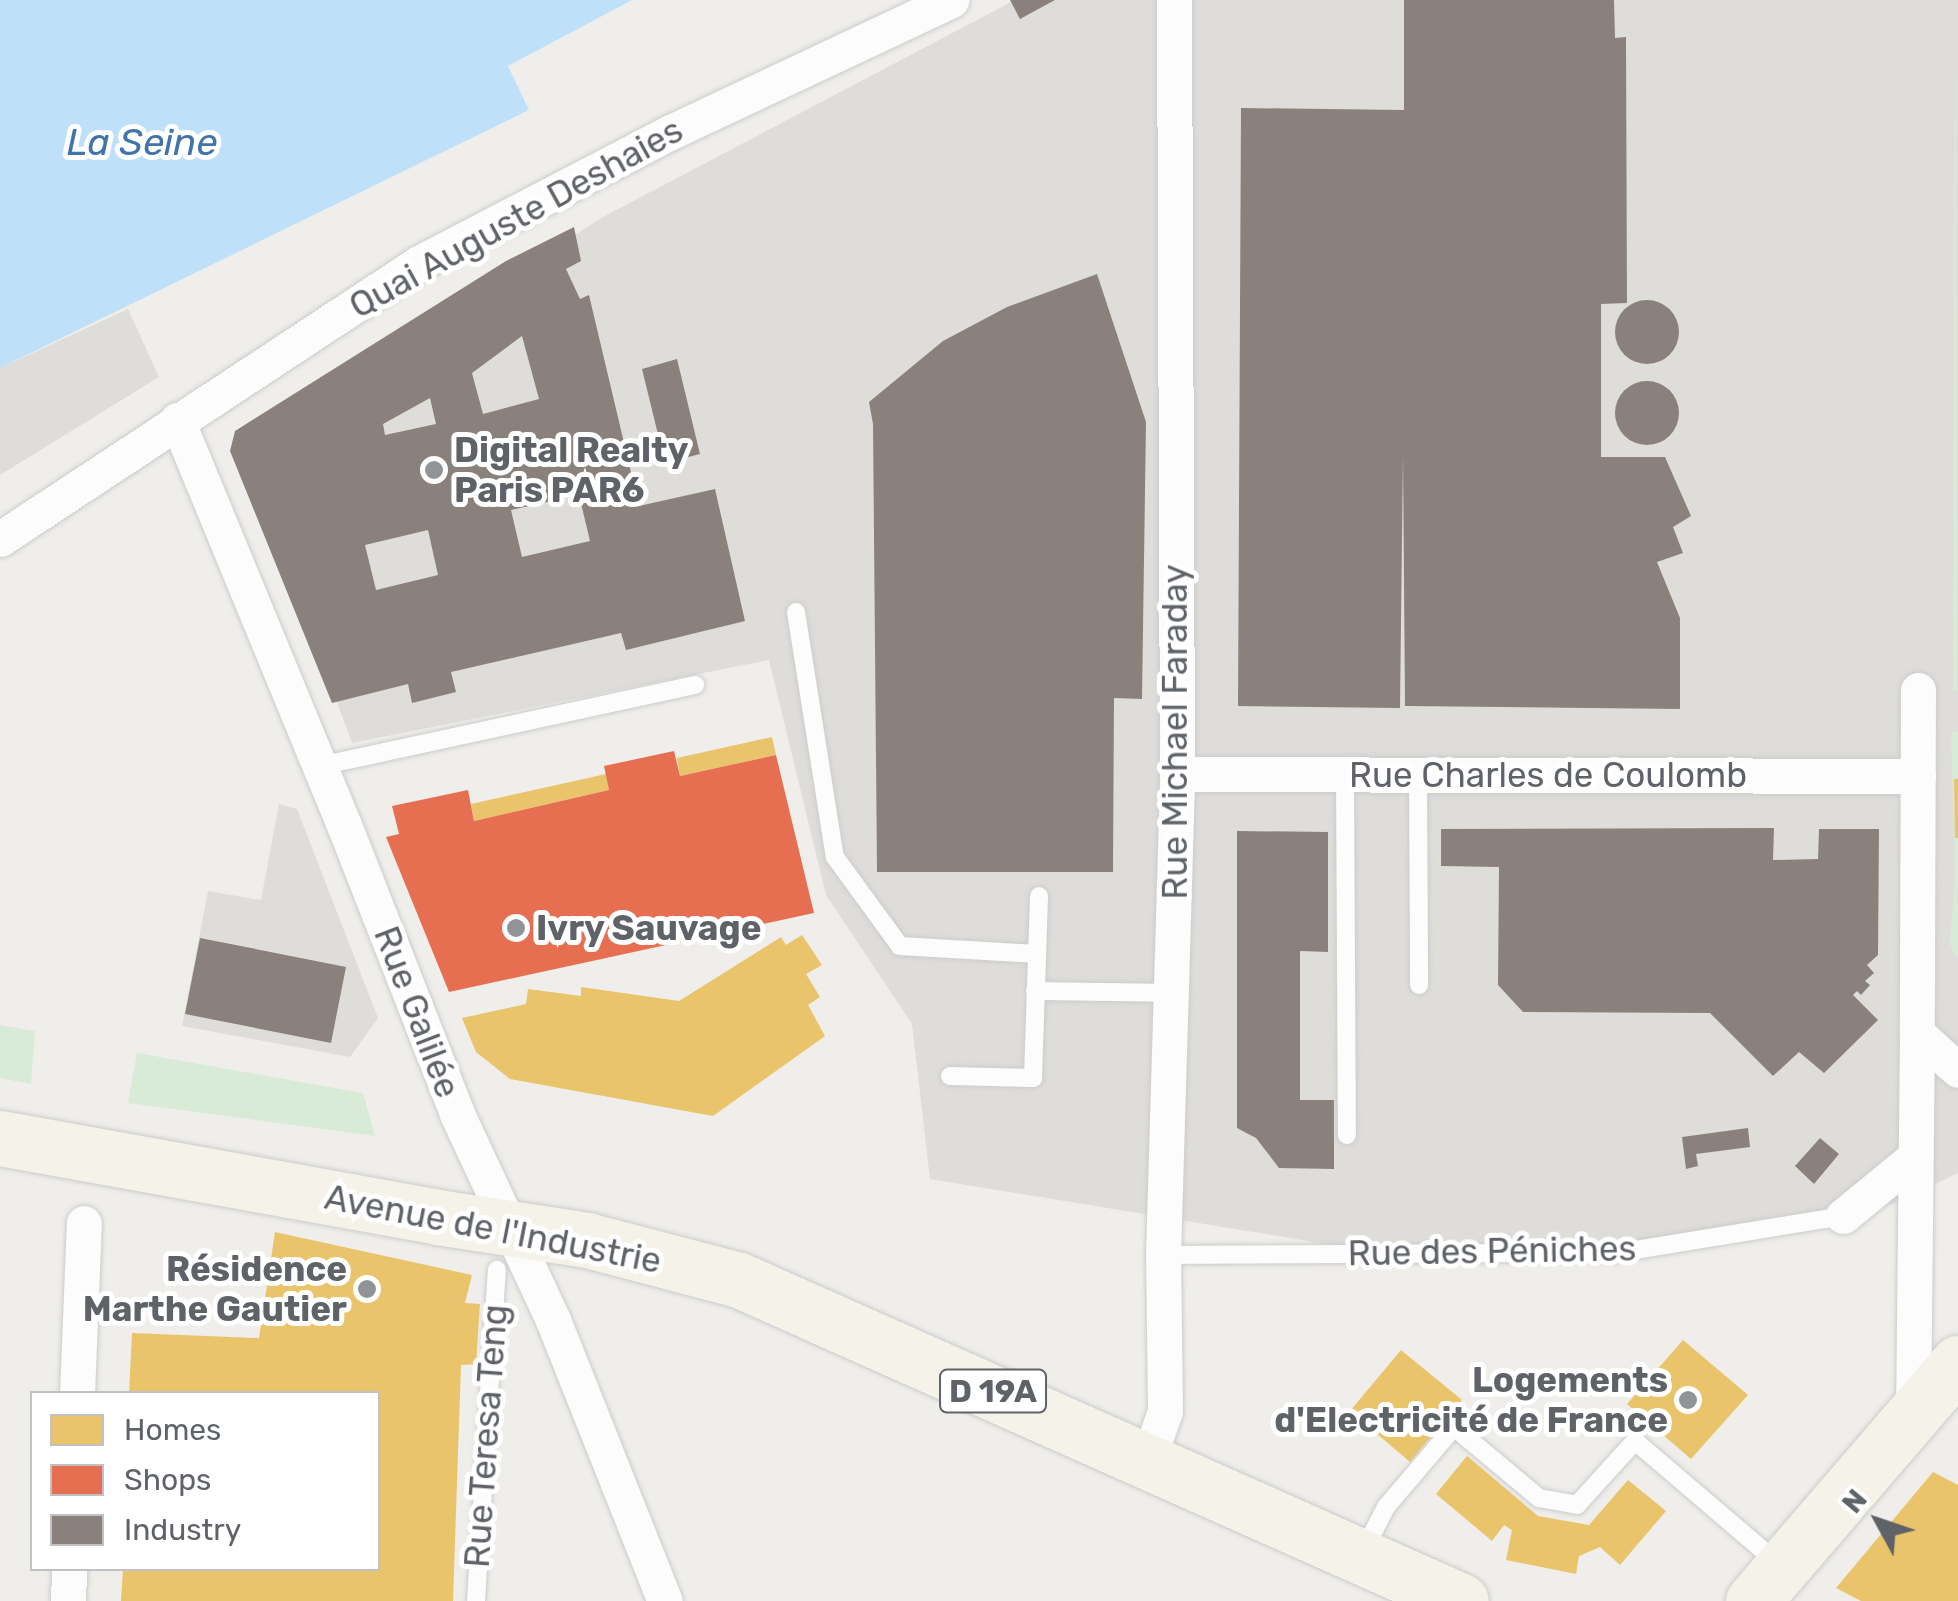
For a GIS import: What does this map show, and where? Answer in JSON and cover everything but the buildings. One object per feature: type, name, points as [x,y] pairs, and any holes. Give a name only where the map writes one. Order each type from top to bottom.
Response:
[{"type":"main road","name":"Avenue de l'Industrie","points":[[0,1138],[503,1250],[587,1240],[739,1280],[1461,1601]]},
{"type":"main road","points":[[1768,1584],[1939,1398]]},
{"type":"street","name":"Quai Auguste Deshaies","points":[[0,539],[418,264],[671,132],[952,0]]},
{"type":"street","name":"Rue Michael Faraday","points":[[1148,1460],[1166,1411],[1163,1255],[1178,774],[1174,0]]},
{"type":"street","name":"Rue Galilée","points":[[176,420],[320,766],[457,1114],[503,1250],[553,1320],[665,1601]]},
{"type":"street","points":[[1918,690],[1916,1156],[1939,1398]]},
{"type":"street","name":"Rue Charles de Coulomb","points":[[1178,774],[1918,776]]},
{"type":"street","points":[[1916,1032],[1958,1070]]},
{"type":"street","name":"Rue des Péniches","points":[[1843,1216],[1916,1156]]},
{"type":"street","points":[[77,1391],[84,1223]]},
{"type":"street","points":[[68,1601],[69,1571]]},
{"type":"lane","points":[[796,612],[835,857],[900,946],[1037,954]]},
{"type":"lane","points":[[320,766],[695,684]]},
{"type":"lane","points":[[1345,774],[1347,1135]]},
{"type":"lane","points":[[1418,775],[1419,984]]},
{"type":"lane","points":[[950,1076],[1033,1078],[1039,896]]},
{"type":"lane","points":[[1035,991],[1171,993]]},
{"type":"lane","name":"Rue des Péniches","points":[[1163,1255],[1617,1253],[1843,1216]]},
{"type":"lane","name":"Rue Teresa Teng","points":[[476,1601],[503,1250]]},
{"type":"lane","points":[[1361,1556],[1386,1507],[1454,1427],[1539,1498],[1577,1505],[1635,1441],[1768,1584]]},
{"type":"shaded area","points":[[1015,0],[1958,0],[1958,1173],[1894,1204],[1647,1249],[1369,1251],[930,1179],[912,1024],[826,895],[769,660],[352,743],[244,448],[601,218]]},
{"type":"shaded area","points":[[128,309],[159,377],[0,475],[0,368]]},
{"type":"shaded area","points":[[279,804],[297,809],[378,1018],[350,1057],[182,1026],[208,891],[261,900]]},
{"type":"green space","points":[[1955,0],[1958,691],[1953,691]]},
{"type":"green space","points":[[1951,732],[1958,732],[1958,960],[1950,944],[1955,873]]},
{"type":"green space","points":[[0,1025],[35,1031],[31,1084],[0,1078]]},
{"type":"green space","points":[[137,1053],[363,1093],[375,1136],[128,1103]]},
{"type":"water","name":"La Seine","points":[[0,0],[632,0],[508,66],[529,110],[0,368]]},
{"type":"place","name":"Digital Realty Paris PAR6","points":[[434,470]]},
{"type":"place","name":"Ivry Sauvage","points":[[516,928]]},
{"type":"place","name":"Résidence Marthe Gautier","points":[[367,1289]]},
{"type":"place","name":"Logements d'Electricité de France","points":[[1688,1400]]}]
